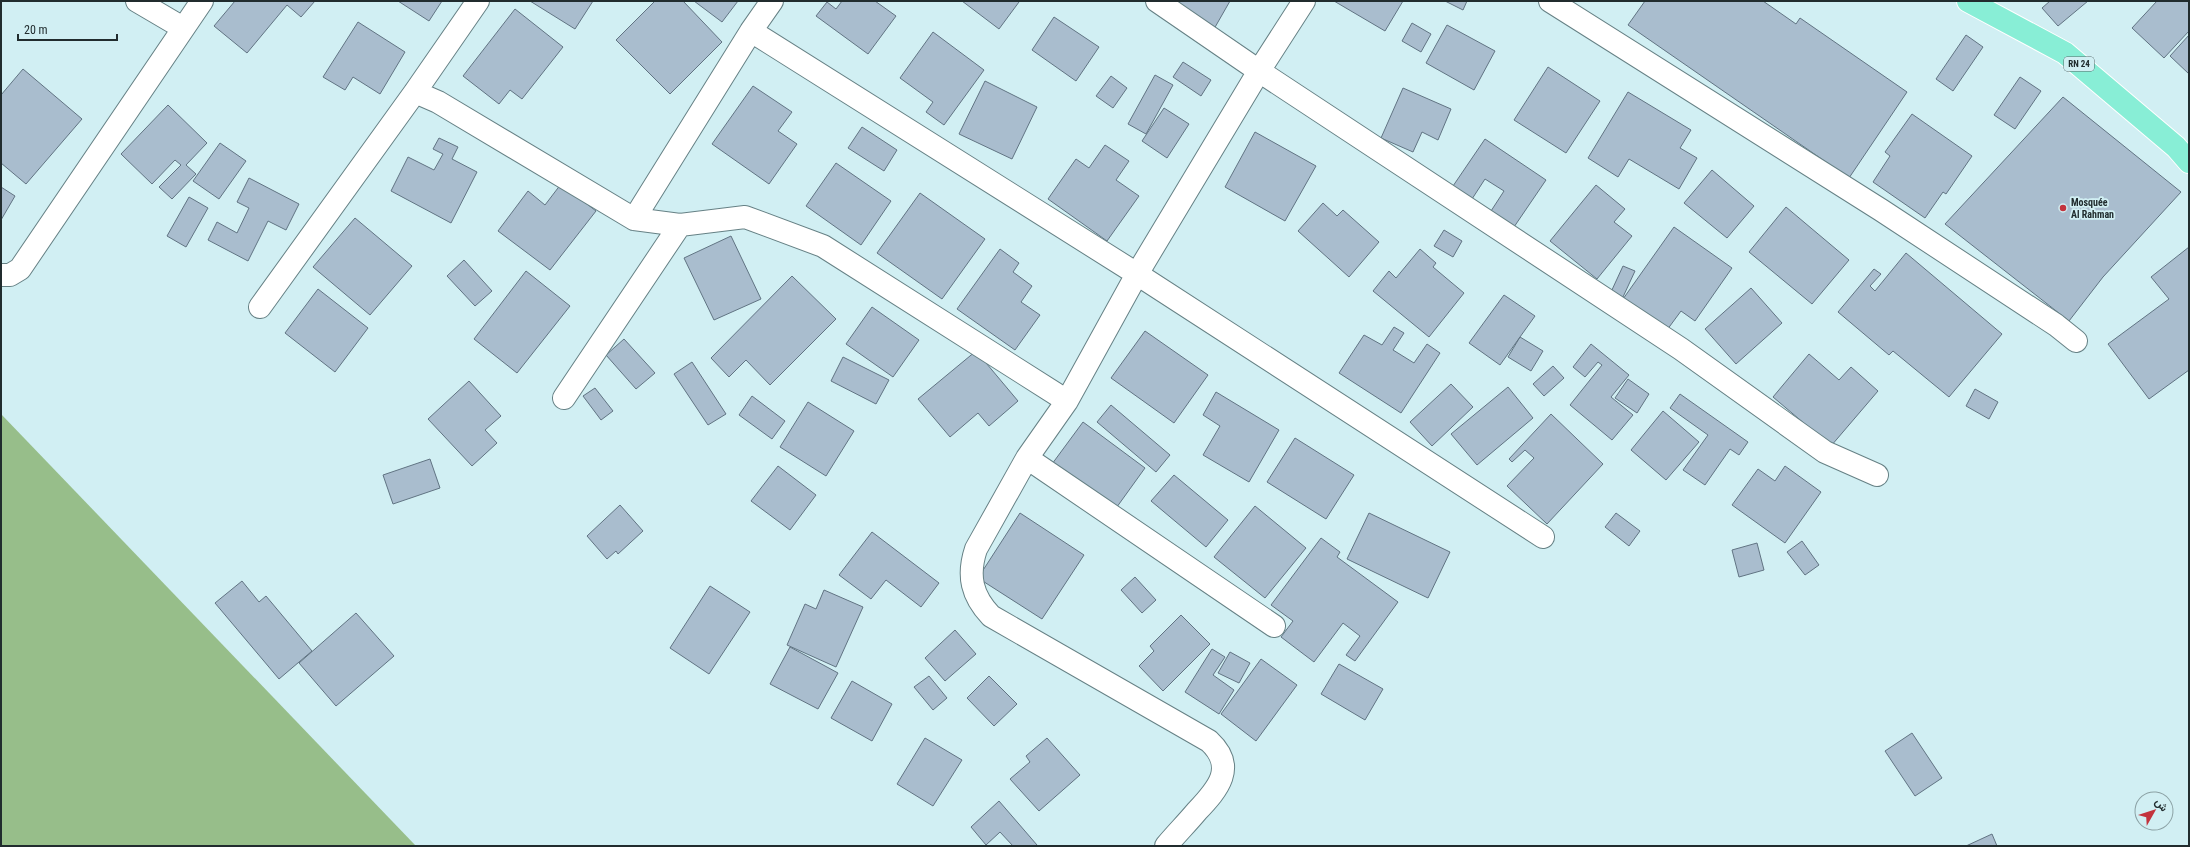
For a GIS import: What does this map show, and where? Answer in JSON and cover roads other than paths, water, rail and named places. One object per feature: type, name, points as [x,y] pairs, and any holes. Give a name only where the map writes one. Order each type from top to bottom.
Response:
[{"type":"main road","name":"RN 24","points":[[1968,1],[2065,53],[2176,147],[2189,162]]},
{"type":"street","points":[[138,1],[183,28]]},
{"type":"street","points":[[1,275],[10,275],[20,269],[202,1]]},
{"type":"street","points":[[260,306],[415,92],[478,1]]},
{"type":"street","points":[[634,219],[751,31],[772,1]]},
{"type":"street","points":[[1157,1],[1258,71],[1681,349],[1825,452],[1877,475]]},
{"type":"street","points":[[1166,846],[1216,790],[1220,783],[1223,775],[1222,760],[1214,746],[1209,740],[991,616],[975,597],[970,573],[976,549],[1027,458],[1067,400],[1137,274],[1258,71],[1304,1]]},
{"type":"street","points":[[1550,1],[1881,210],[2056,325],[2076,341]]},
{"type":"street","points":[[751,31],[1137,274],[1543,537]]},
{"type":"street","points":[[430,71],[438,102]]},
{"type":"street","points":[[415,92],[438,102],[634,219],[680,225],[745,217],[823,246],[1067,400]]},
{"type":"street","points":[[564,398],[680,225]]},
{"type":"street","points":[[1027,458],[1274,626]]},
{"type":"place","name":"Mosquée Al Rahman","points":[[2063,208]]}]
